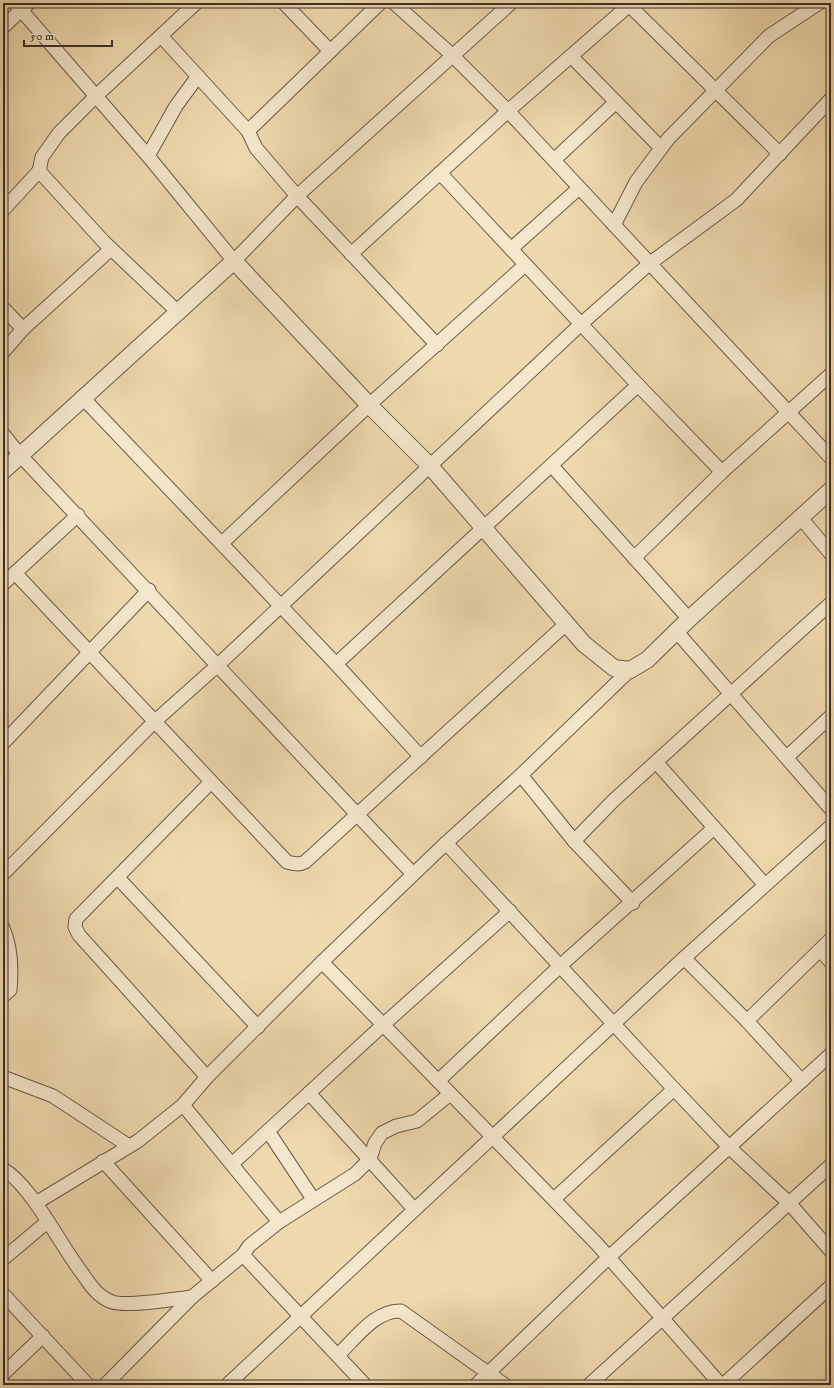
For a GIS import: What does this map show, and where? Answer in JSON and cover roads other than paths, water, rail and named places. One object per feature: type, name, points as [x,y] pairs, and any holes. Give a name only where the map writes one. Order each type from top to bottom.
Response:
[{"type":"street","points":[[3,210],[39,171],[42,157],[53,139],[96,96],[196,3]]},
{"type":"street","points":[[284,3],[330,51]]},
{"type":"street","points":[[248,131],[380,3]]},
{"type":"street","points":[[394,3],[453,56],[508,111],[788,414],[831,458]]},
{"type":"street","points":[[3,471],[82,397],[178,313],[234,261],[297,196],[511,3]]},
{"type":"street","points":[[614,225],[636,182],[661,148],[777,30],[819,3]]},
{"type":"street","points":[[3,27],[21,5],[234,261],[369,405],[430,466],[485,527],[584,644],[614,668],[630,670]]},
{"type":"street","points":[[351,254],[508,111],[571,56],[621,5],[630,7],[634,10],[715,92],[780,154]]},
{"type":"street","points":[[161,36],[248,131],[256,148],[297,196],[437,345]]},
{"type":"street","points":[[571,56],[661,148]]},
{"type":"street","points":[[148,156],[176,106],[198,76]]},
{"type":"street","points":[[4,871],[154,722],[218,665],[581,324],[649,264],[736,200],[831,99]]},
{"type":"street","points":[[554,160],[616,102]]},
{"type":"street","points":[[39,171],[111,249],[178,313]]},
{"type":"street","points":[[440,173],[638,385],[722,472]]},
{"type":"street","points":[[510,248],[579,188]]},
{"type":"street","points":[[3,352],[23,330],[111,249]]},
{"type":"street","points":[[222,543],[369,405],[526,265]]},
{"type":"street","points":[[3,308],[23,330]]},
{"type":"street","points":[[634,558],[722,472],[831,374]]},
{"type":"street","points":[[336,664],[638,385]]},
{"type":"street","points":[[82,397],[336,664],[421,757]]},
{"type":"street","points":[[3,434],[20,455],[149,590],[413,874]]},
{"type":"street","points":[[552,466],[689,619]]},
{"type":"street","points":[[36,1203],[129,1146],[154,1129],[183,1105],[207,1077],[322,962],[446,842],[521,775],[630,670],[653,656],[689,619],[831,490]]},
{"type":"street","points":[[3,584],[78,515]]},
{"type":"street","points":[[801,518],[831,554]]},
{"type":"street","points":[[15,573],[287,862],[293,864],[306,862],[566,624]]},
{"type":"street","points":[[5,737],[90,652],[149,590]]},
{"type":"street","points":[[574,841],[656,762],[731,696],[831,603]]},
{"type":"street","points":[[677,632],[731,696],[831,808]]},
{"type":"street","points":[[787,757],[831,716]]},
{"type":"street","points":[[656,762],[765,885]]},
{"type":"street","points":[[521,775],[574,841],[633,902]]},
{"type":"street","points":[[207,1077],[80,935],[75,927],[76,919],[211,782]]},
{"type":"street","points":[[227,1385],[684,958],[831,826]]},
{"type":"street","points":[[438,1081],[560,966],[714,828]]},
{"type":"street","points":[[446,842],[674,1089],[730,1148],[790,1204],[831,1251]]},
{"type":"street","points":[[118,878],[258,1027]]},
{"type":"street","points":[[233,1163],[510,911]]},
{"type":"street","points":[[3,928],[7,938],[11,978],[10,990],[3,996]]},
{"type":"street","points":[[746,1021],[831,939]]},
{"type":"street","points":[[820,950],[831,962]]},
{"type":"street","points":[[684,958],[802,1081]]},
{"type":"street","points":[[322,962],[610,1257],[722,1385],[831,1286]]},
{"type":"street","points":[[476,1385],[610,1257],[831,1054]]},
{"type":"street","points":[[3,1076],[53,1096],[129,1146]]},
{"type":"street","points":[[554,1199],[674,1089]]},
{"type":"street","points":[[309,1093],[414,1209]]},
{"type":"street","points":[[105,1385],[192,1297],[243,1255],[249,1246],[280,1222],[355,1174],[370,1159],[374,1144],[382,1133],[396,1126],[417,1121],[450,1094]]},
{"type":"street","points":[[183,1105],[233,1163],[280,1222]]},
{"type":"street","points":[[268,1131],[314,1199]]},
{"type":"street","points":[[103,1161],[212,1281]]},
{"type":"street","points":[[589,1385],[662,1317],[790,1204],[831,1165]]},
{"type":"street","points":[[3,1169],[9,1172],[36,1203],[68,1255],[92,1287],[102,1297],[114,1303],[141,1303],[192,1297]]},
{"type":"street","points":[[3,1259],[47,1222]]},
{"type":"street","points":[[243,1255],[338,1355],[360,1383]]},
{"type":"street","points":[[3,1294],[88,1385]]},
{"type":"street","points":[[338,1355],[380,1315],[391,1310],[401,1311],[490,1372],[505,1385]]},
{"type":"street","points":[[3,1374],[43,1336]]}]
